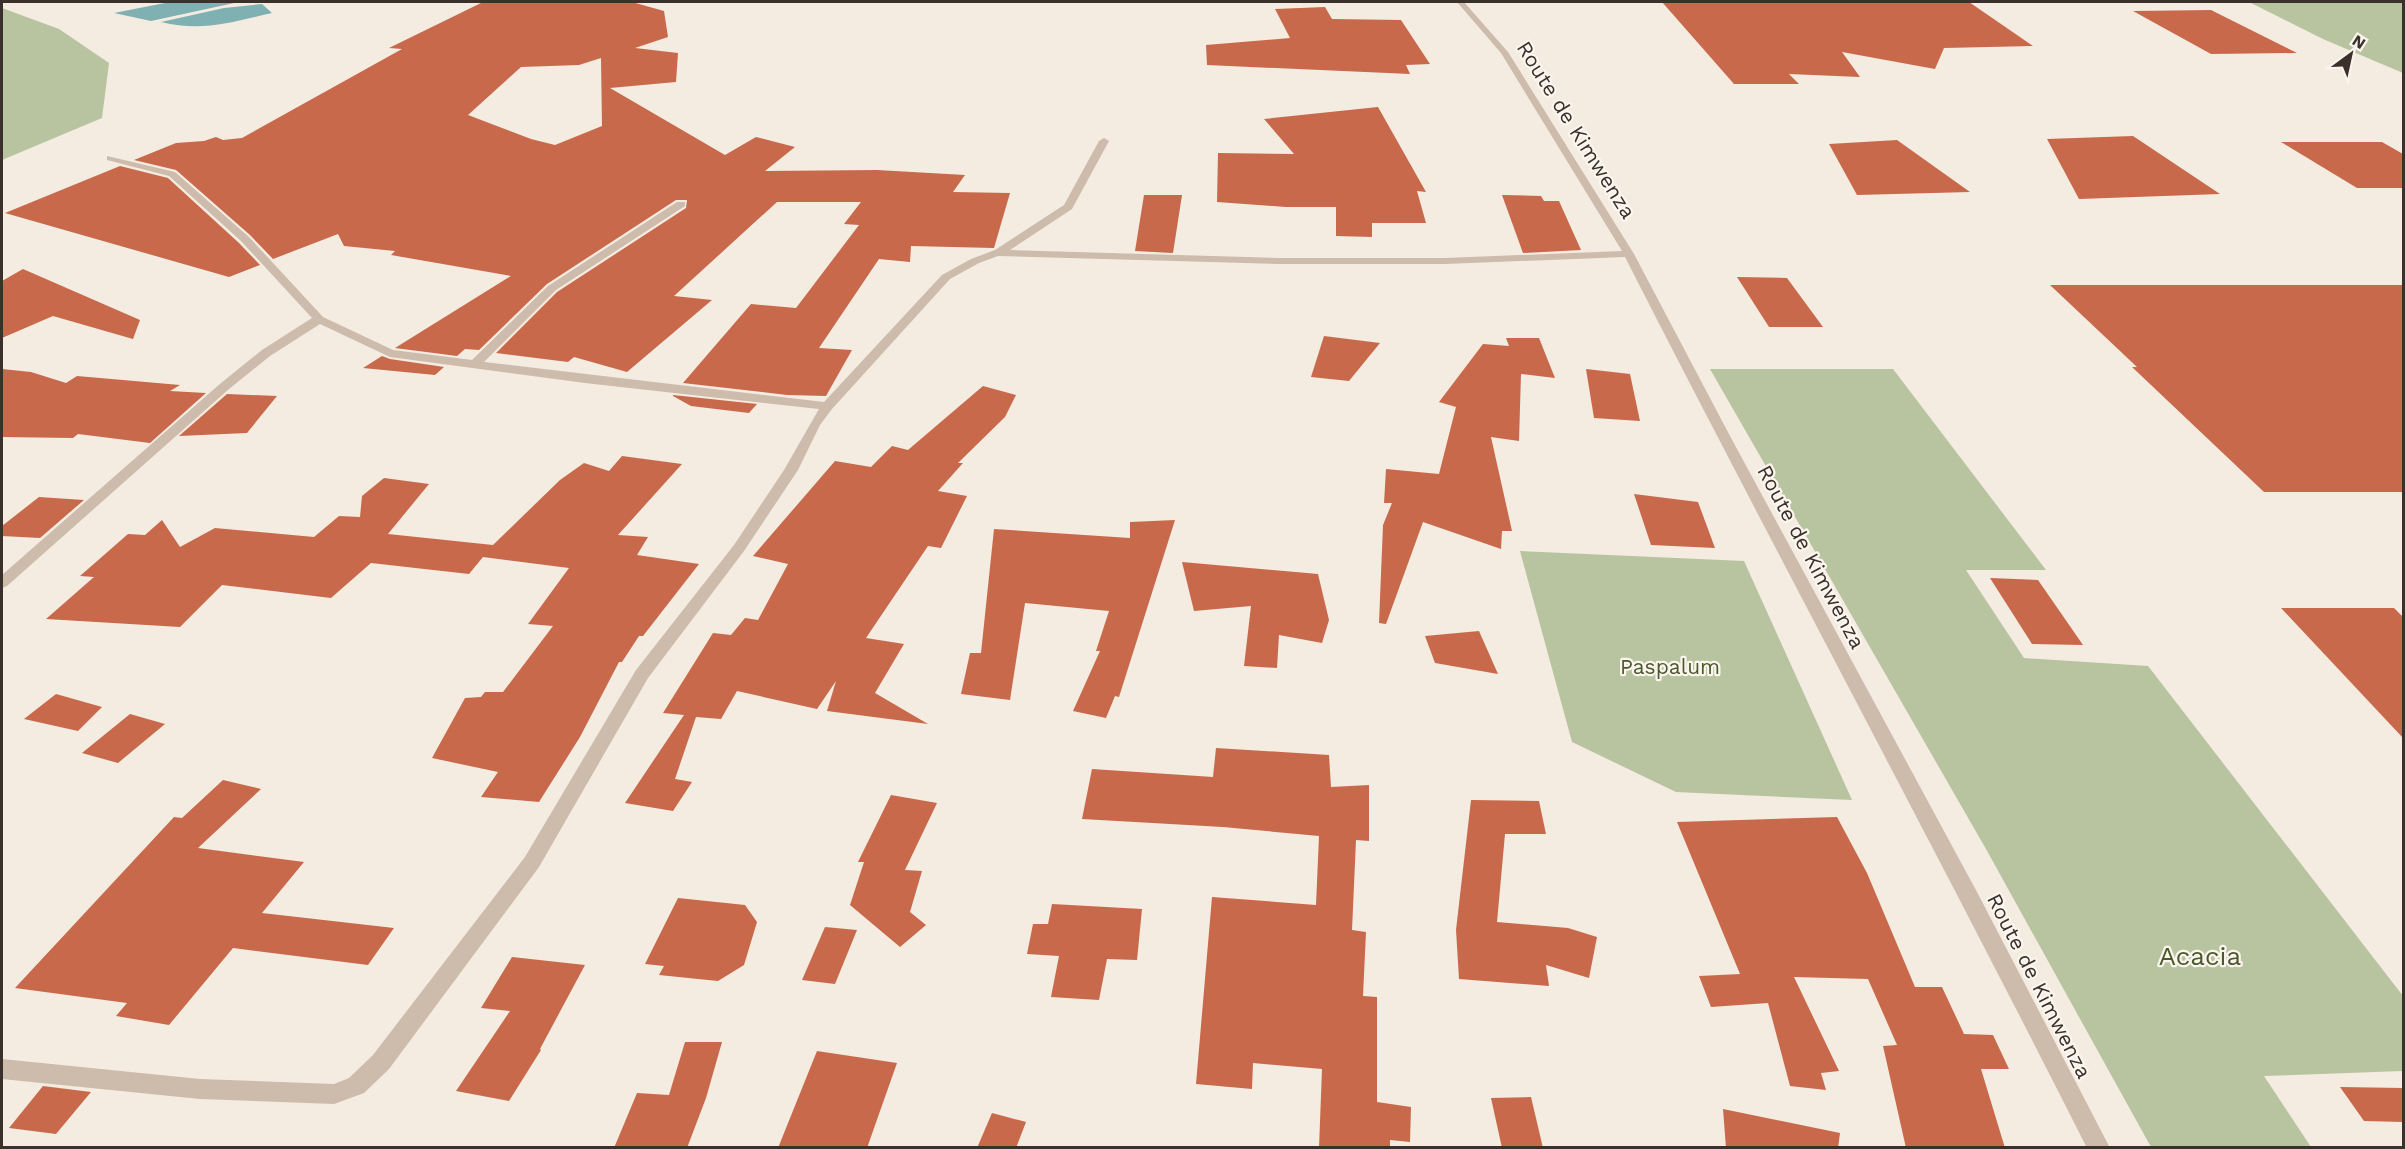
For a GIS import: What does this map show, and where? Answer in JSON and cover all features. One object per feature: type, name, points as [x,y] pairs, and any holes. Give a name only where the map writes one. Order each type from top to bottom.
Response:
[{"type":"street","name":"Route de Kimwenza","points":[[1461,2],[1504,52],[1629,254],[1734,457],[1970,898],[2099,1148]]},
{"type":"street","points":[[2,1069],[200,1089],[334,1095],[356,1086],[381,1062],[532,862],[642,674],[739,548],[791,470],[814,425],[827,406],[946,277],[975,261],[997,253],[1033,232],[1068,207],[1104,141]]},
{"type":"street","points":[[110,158],[172,174],[245,239],[319,319],[390,353],[827,406]]},
{"type":"street","points":[[474,365],[552,288],[681,204]]},
{"type":"street","points":[[997,253],[1278,261],[1444,261],[1629,254]]},
{"type":"street","points":[[2,583],[225,386],[266,353],[319,319]]},
{"type":"green space","points":[[2249,2],[2403,2],[2403,73],[2323,39]]},
{"type":"green space","points":[[2,8],[59,29],[109,63],[102,118],[2,160]]},
{"type":"green space","name":"Acacia","points":[[1710,369],[1893,369],[2046,570],[1966,570],[2024,658],[2148,666],[2403,996],[2403,1071],[2264,1076],[2311,1147],[2151,1147],[1986,849]]},
{"type":"green space","name":"Paspalum","points":[[1520,551],[1744,561],[1852,800],[1676,792],[1572,742]]},
{"type":"water","points":[[170,2],[239,2],[151,21],[114,13]]},
{"type":"water","points":[[262,4],[272,13],[204,26],[161,22],[224,8]]},
{"type":"building","points":[[483,2],[632,2],[664,11],[668,37],[635,48],[678,53],[676,82],[610,88],[725,155],[756,137],[795,147],[765,171],[877,170],[965,175],[953,192],[1010,193],[994,248],[911,246],[910,262],[879,259],[819,348],[852,350],[826,396],[787,395],[683,383],[751,304],[796,308],[859,225],[844,224],[861,202],[777,202],[674,296],[712,300],[627,372],[574,357],[568,362],[496,353],[557,292],[686,208],[687,200],[676,200],[547,284],[479,350],[465,349],[457,356],[395,348],[511,276],[391,255],[395,251],[344,246],[338,234],[273,259],[250,235],[176,170],[134,160],[176,143],[204,141],[216,137],[223,140],[242,138],[402,49],[389,48]],"holes":[[[601,58],[602,126],[555,145],[531,139],[468,115],[521,67],[579,65]]]},
{"type":"building","points":[[1662,2],[1969,2],[2033,46],[1944,48],[1935,69],[1842,52],[1860,77],[1789,74],[1799,84],[1734,84]]},
{"type":"building","points":[[1325,7],[1332,19],[1401,20],[1430,64],[1406,65],[1410,74],[1207,65],[1206,45],[1290,38],[1275,9]]},
{"type":"building","points":[[2211,10],[2297,53],[2211,54],[2133,11]]},
{"type":"building","points":[[1378,107],[1426,192],[1417,191],[1426,223],[1372,223],[1372,237],[1336,236],[1336,207],[1286,207],[1217,202],[1218,153],[1294,154],[1264,119]]},
{"type":"building","points":[[2133,136],[2220,194],[2079,199],[2047,139]]},
{"type":"building","points":[[1897,140],[1970,192],[1857,195],[1829,144]]},
{"type":"building","points":[[2281,142],[2382,142],[2403,154],[2403,188],[2357,188]]},
{"type":"building","points":[[120,166],[168,178],[260,265],[229,277],[5,213]]},
{"type":"building","points":[[1144,195],[1182,195],[1173,253],[1135,251]]},
{"type":"building","points":[[1502,195],[1541,196],[1544,201],[1559,201],[1581,250],[1523,253]]},
{"type":"building","points":[[23,269],[140,320],[133,339],[53,316],[2,338],[2,281]]},
{"type":"building","points":[[1737,277],[1787,278],[1823,327],[1769,327]]},
{"type":"building","points":[[2050,285],[2403,285],[2403,492],[2264,492],[2132,367],[2137,367]]},
{"type":"building","points":[[1324,336],[1380,343],[1349,381],[1311,377]]},
{"type":"building","points":[[1506,338],[1539,338],[1555,378],[1521,374],[1519,441],[1491,437],[1512,531],[1502,531],[1501,549],[1423,522],[1386,624],[1379,623],[1383,525],[1392,503],[1384,503],[1386,469],[1439,474],[1456,407],[1439,402],[1483,344],[1509,346]]},
{"type":"building","points":[[382,356],[444,367],[435,375],[363,368]]},
{"type":"building","points":[[2,369],[31,372],[66,383],[77,376],[180,385],[170,391],[206,393],[150,443],[78,434],[73,438],[2,437]]},
{"type":"building","points":[[1586,369],[1630,374],[1640,421],[1594,418]]},
{"type":"building","points":[[983,386],[1016,395],[1005,417],[958,463],[963,463],[938,491],[967,496],[941,548],[928,546],[866,638],[904,644],[875,693],[928,724],[827,711],[836,681],[817,709],[737,691],[721,719],[696,717],[675,779],[692,782],[673,811],[625,803],[684,715],[663,713],[713,633],[731,635],[745,618],[758,620],[788,564],[753,556],[835,461],[871,467],[892,446],[908,450]]},
{"type":"building","points":[[227,394],[277,396],[247,433],[179,436]]},
{"type":"building","points":[[673,396],[757,404],[749,413],[691,406]]},
{"type":"building","points":[[622,456],[682,464],[618,535],[648,537],[637,555],[699,564],[643,636],[639,636],[622,662],[619,662],[580,737],[539,802],[481,797],[498,772],[432,758],[465,698],[481,697],[485,692],[503,692],[553,626],[528,624],[569,568],[483,557],[469,574],[371,563],[331,598],[222,585],[180,627],[46,619],[94,577],[80,576],[128,534],[145,535],[162,520],[180,547],[215,528],[314,537],[339,516],[360,517],[362,496],[384,478],[429,484],[388,534],[493,545],[560,480],[584,463],[609,471]]},
{"type":"building","points":[[1634,494],[1698,502],[1715,548],[1651,545]]},
{"type":"building","points":[[39,497],[84,500],[40,538],[2,536],[2,526]]},
{"type":"building","points":[[1175,520],[1119,697],[1115,696],[1106,718],[1073,711],[1100,651],[1096,651],[1109,611],[1025,603],[1010,700],[961,694],[970,653],[981,653],[994,529],[1130,538],[1130,522]]},
{"type":"building","points":[[1182,562],[1318,574],[1329,620],[1322,643],[1279,635],[1277,668],[1244,666],[1251,606],[1194,611]]},
{"type":"building","points":[[1990,578],[2038,580],[2083,645],[2032,644]]},
{"type":"building","points":[[2281,608],[2394,608],[2403,617],[2403,738]]},
{"type":"building","points":[[1479,631],[1498,674],[1435,663],[1425,636]]},
{"type":"building","points":[[56,694],[102,707],[78,731],[24,719]]},
{"type":"building","points":[[130,714],[165,724],[118,763],[82,753]]},
{"type":"building","points":[[1216,748],[1329,755],[1331,787],[1369,785],[1369,841],[1356,840],[1352,930],[1366,932],[1363,996],[1377,997],[1377,1102],[1411,1107],[1410,1142],[1390,1140],[1390,1148],[1319,1148],[1322,1069],[1253,1063],[1252,1089],[1196,1084],[1212,897],[1316,905],[1319,836],[1223,827],[1082,819],[1092,769],[1213,777]]},
{"type":"building","points":[[223,780],[261,789],[198,848],[304,862],[262,913],[394,928],[368,965],[233,948],[169,1025],[116,1016],[127,1003],[15,988],[174,817],[182,818]]},
{"type":"building","points":[[891,795],[937,803],[905,870],[922,871],[910,912],[926,925],[900,947],[850,905],[864,862],[858,862]]},
{"type":"building","points":[[1471,800],[1539,801],[1546,834],[1505,834],[1497,922],[1568,928],[1597,937],[1589,978],[1546,965],[1549,986],[1459,979],[1456,930]]},
{"type":"building","points":[[1837,817],[1867,873],[1915,987],[1942,987],[1964,1034],[1993,1035],[2009,1069],[1981,1069],[2005,1148],[1906,1148],[1883,1046],[1897,1045],[1868,979],[1794,977],[1839,1071],[1821,1073],[1826,1090],[1790,1086],[1768,1003],[1711,1007],[1699,976],[1740,974],[1677,822]]},
{"type":"building","points":[[678,898],[745,905],[757,922],[744,965],[718,981],[659,975],[664,966],[645,964]]},
{"type":"building","points":[[1052,904],[1142,909],[1137,960],[1107,959],[1099,1000],[1051,997],[1059,956],[1027,954],[1033,924],[1048,924]]},
{"type":"building","points":[[825,927],[857,930],[835,984],[802,980]]},
{"type":"building","points":[[512,957],[585,965],[541,1050],[509,1101],[456,1091],[510,1011],[481,1008]]},
{"type":"building","points":[[685,1042],[722,1042],[706,1098],[687,1148],[614,1148],[637,1093],[669,1095]]},
{"type":"building","points":[[817,1051],[897,1063],[867,1148],[778,1148]]},
{"type":"building","points":[[43,1086],[91,1092],[56,1134],[9,1128]]},
{"type":"building","points":[[2340,1087],[2403,1088],[2403,1122],[2364,1121]]},
{"type":"building","points":[[1531,1097],[1543,1148],[1502,1148],[1491,1098]]},
{"type":"building","points":[[1723,1109],[1840,1133],[1838,1148],[1726,1148]]},
{"type":"building","points":[[992,1113],[1026,1122],[1016,1148],[977,1148]]}]
